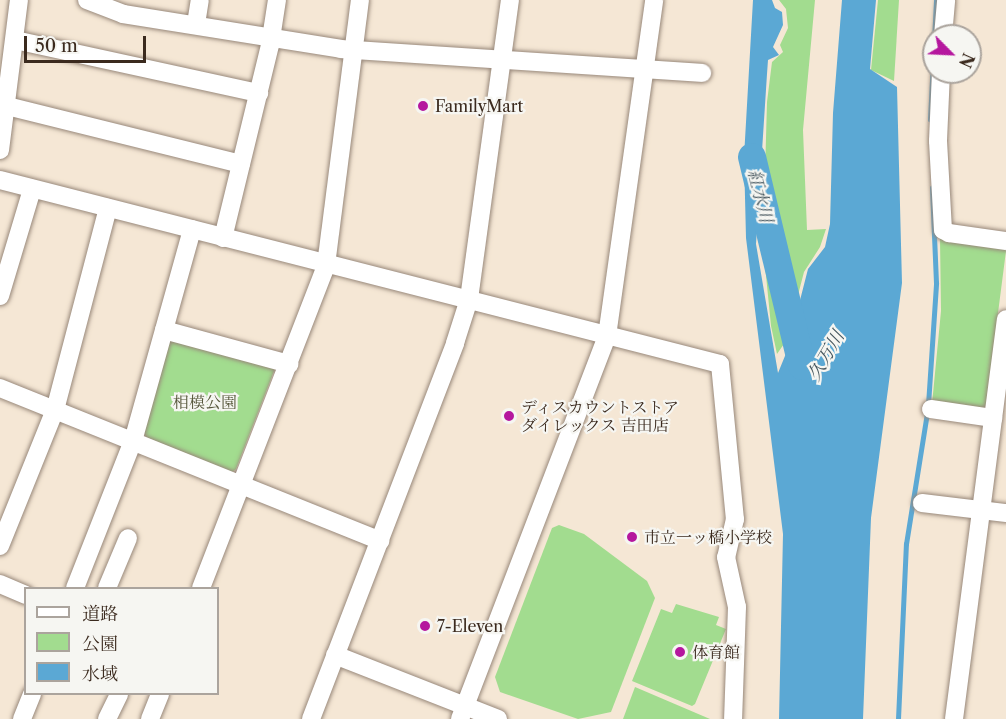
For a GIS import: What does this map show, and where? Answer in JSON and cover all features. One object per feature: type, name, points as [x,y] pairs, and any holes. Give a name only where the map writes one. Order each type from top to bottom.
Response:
[{"type":"street","points":[[0,150],[19,0]]},
{"type":"street","points":[[87,0],[196,24],[354,50],[702,73]]},
{"type":"street","points":[[196,24],[200,0]]},
{"type":"street","points":[[223,238],[259,93],[277,0]]},
{"type":"street","points":[[201,587],[326,265],[360,0]]},
{"type":"street","points":[[311,719],[455,343],[469,299],[510,0]]},
{"type":"street","points":[[462,713],[607,336],[654,0]]},
{"type":"street","points":[[944,24],[946,0]]},
{"type":"street","points":[[15,40],[259,93]]},
{"type":"street","points":[[940,84],[938,141],[943,230],[949,233],[1006,241]]},
{"type":"street","points":[[7,106],[241,164]]},
{"type":"street","points":[[0,180],[720,364],[735,519],[726,557],[736,607],[733,719]]},
{"type":"street","points":[[0,296],[32,189]]},
{"type":"street","points":[[0,546],[55,410],[108,208]]},
{"type":"street","points":[[75,587],[133,441],[192,229]]},
{"type":"street","points":[[954,719],[1006,319]]},
{"type":"street","points":[[164,330],[289,364]]},
{"type":"street","points":[[0,388],[380,541]]},
{"type":"street","points":[[931,409],[993,418]]},
{"type":"street","points":[[922,503],[1006,513]]},
{"type":"street","points":[[108,587],[128,538]]},
{"type":"street","points":[[0,584],[24,594]]},
{"type":"street","points":[[335,655],[462,713],[498,719]]},
{"type":"street","points":[[22,719],[31,695]]},
{"type":"street","points":[[108,719],[118,695]]},
{"type":"street","points":[[150,719],[159,695]]},
{"type":"green space","points":[[779,0],[815,0],[803,130],[807,230],[826,229],[820,247],[804,272],[786,341],[777,354],[771,326],[763,245],[767,102],[772,62],[783,52],[780,45],[788,28],[786,9]]},
{"type":"green space","points":[[878,0],[899,0],[894,81],[871,70]]},
{"type":"green space","points":[[940,238],[1003,247],[1006,251],[986,406],[980,411],[932,404],[941,311]]},
{"type":"green space","name":"相模公園","points":[[176,339],[276,366],[236,469],[231,473],[146,437],[143,430],[166,340]]},
{"type":"green space","points":[[559,525],[584,534],[647,581],[655,598],[611,712],[578,719],[500,692],[495,677],[552,528]]},
{"type":"green space","name":"体育館","points":[[676,604],[719,617],[716,625],[726,629],[695,704],[692,706],[632,681],[661,609],[672,613]]},
{"type":"green space","points":[[635,687],[710,719],[623,719]]},
{"type":"water","name":"久万川","points":[[753,0],[772,0],[775,8],[782,12],[783,25],[773,47],[779,55],[768,60],[756,244],[778,373],[787,351],[808,269],[825,247],[830,224],[833,113],[842,0],[876,0],[870,69],[897,87],[902,283],[871,518],[863,719],[779,719],[783,534],[746,238],[744,157]]},
{"type":"waterway","points":[[930,120],[936,0]]},
{"type":"waterway","name":"紅水川","points":[[752,157],[802,366]]},
{"type":"waterway","points":[[928,405],[936,283],[932,188]]},
{"type":"waterway","points":[[898,719],[906,544],[927,413]]},
{"type":"place","name":"FamilyMart","points":[[423,106]]},
{"type":"place","name":"ディスカウントストア ダイレックス 吉田店","points":[[509,416]]},
{"type":"place","name":"市立一ッ橋小学校","points":[[632,537]]},
{"type":"place","name":"7-Eleven","points":[[425,626]]},
{"type":"place","name":"体育館","points":[[680,652]]}]
